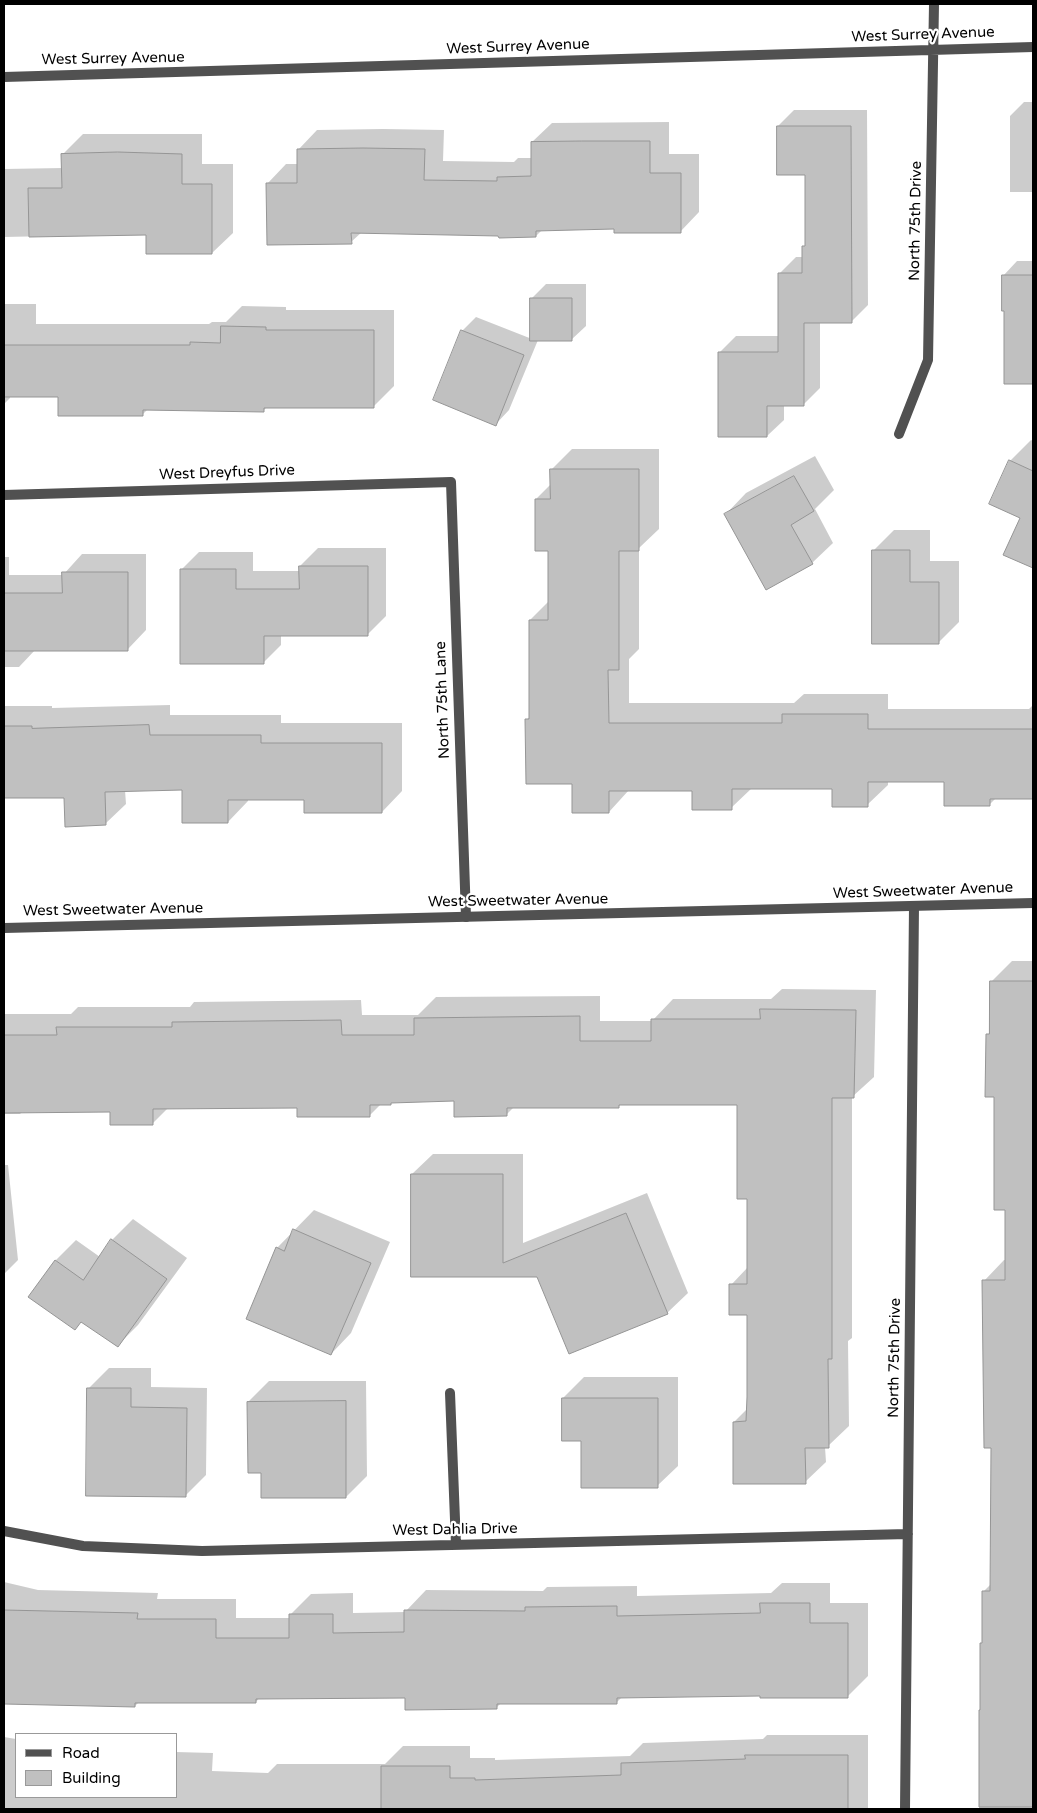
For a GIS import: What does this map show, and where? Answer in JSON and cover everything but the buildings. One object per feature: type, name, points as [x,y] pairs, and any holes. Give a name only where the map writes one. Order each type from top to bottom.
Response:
[{"type":"street","name":"North 75th Drive","points":[[899,434],[928,360],[934,4]]},
{"type":"street","name":"West Surrey Avenue","points":[[4,77],[1033,47]]},
{"type":"street","name":"West Dreyfus Drive","points":[[4,494],[451,482]]},
{"type":"street","name":"North 75th Lane","points":[[451,482],[466,917]]},
{"type":"street","name":"West Sweetwater Avenue","points":[[4,928],[1033,903]]},
{"type":"street","name":"North 75th Drive","points":[[905,1809],[914,906]]},
{"type":"street","points":[[450,1393],[456,1545]]},
{"type":"street","name":"West Dahlia Drive","points":[[4,1531],[83,1546],[202,1551],[908,1534]]}]
